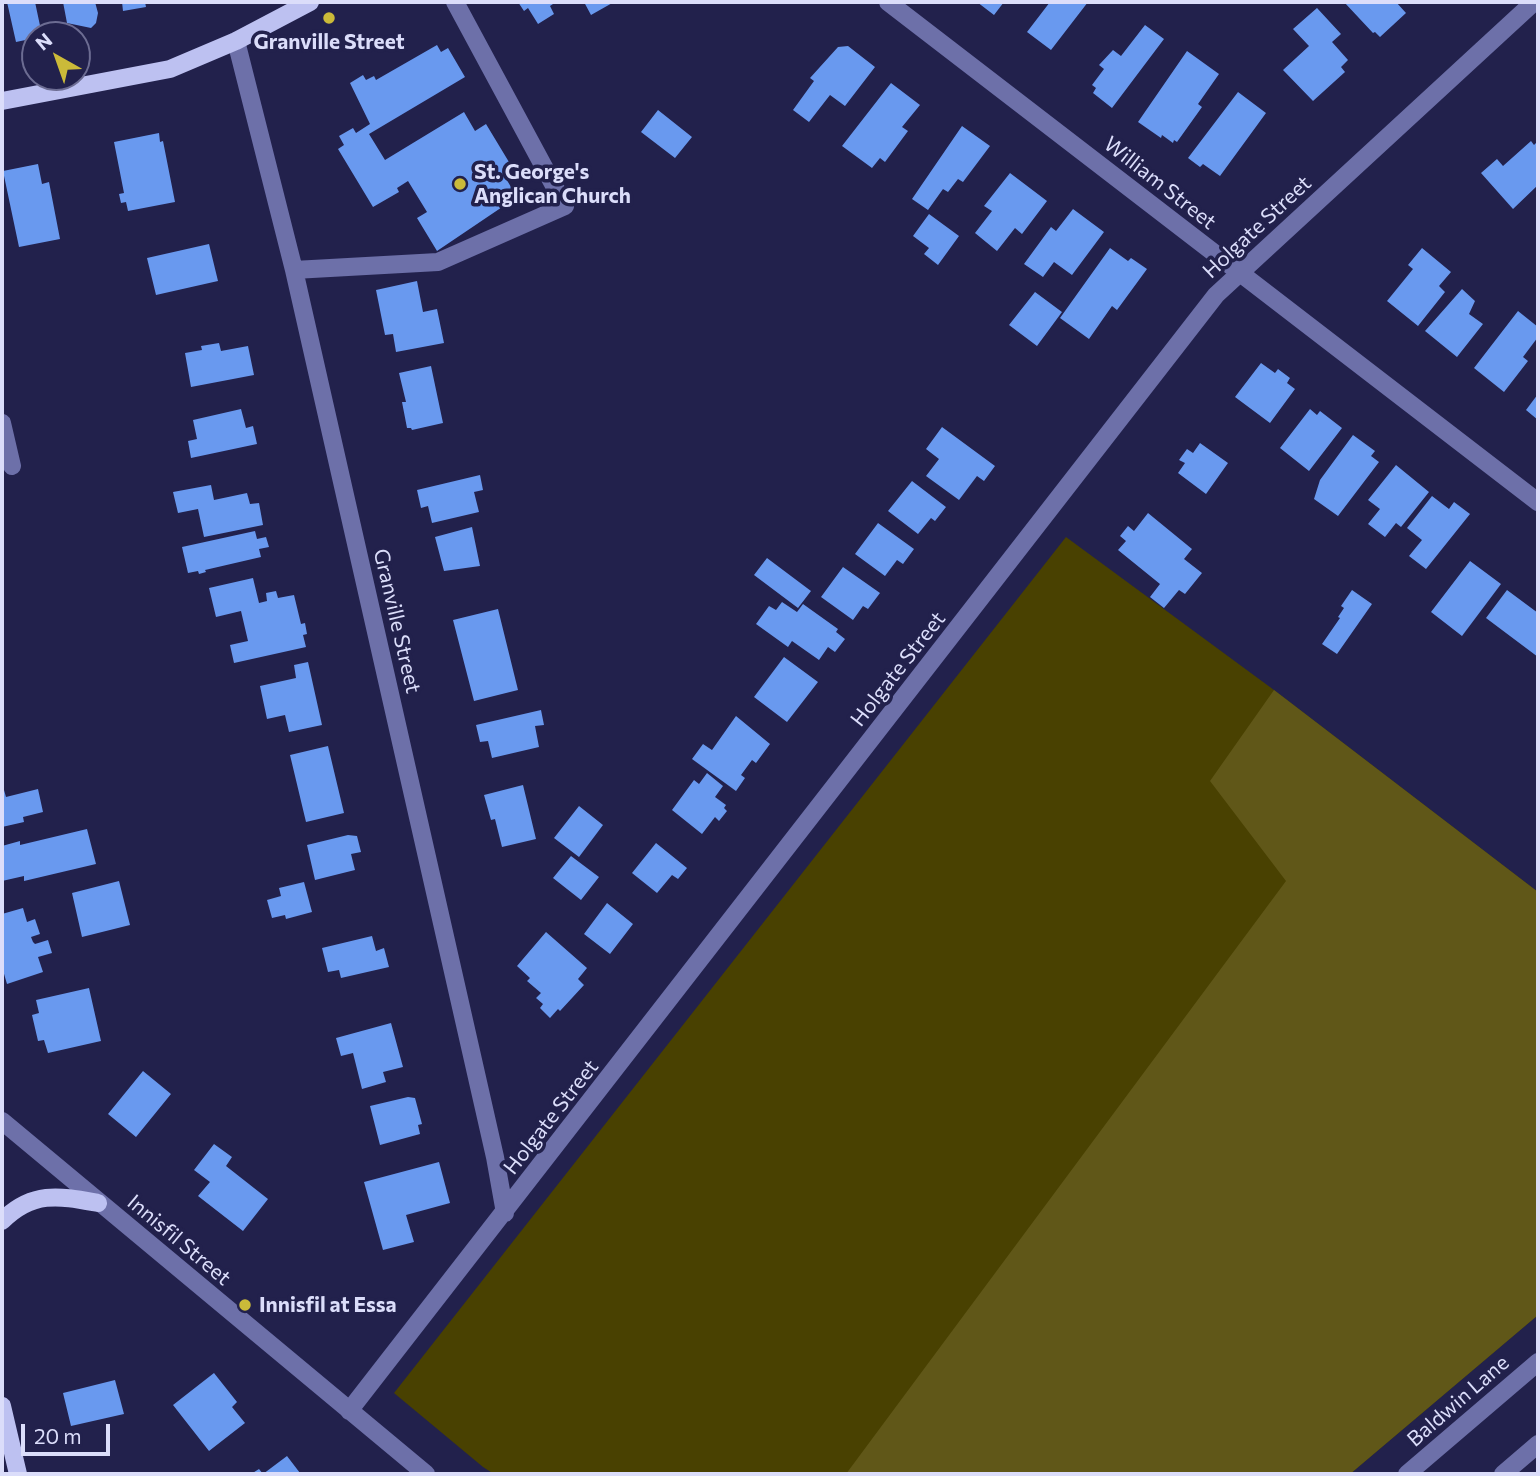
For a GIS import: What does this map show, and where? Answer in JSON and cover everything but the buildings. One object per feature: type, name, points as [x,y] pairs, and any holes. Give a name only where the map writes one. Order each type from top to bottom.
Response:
[{"type":"main road","points":[[2,101],[170,69],[236,41],[310,2]]},
{"type":"main road","points":[[2,1221],[11,1212],[55,1195],[98,1203]]},
{"type":"main road","points":[[2,1406],[18,1474]]},
{"type":"street","points":[[295,270],[438,262],[565,206],[455,2]]},
{"type":"street","name":"William Street","points":[[888,2],[1538,502]]},
{"type":"street","name":"Holgate Street","points":[[349,1411],[1216,295],[1534,2]]},
{"type":"street","name":"Granville Street","points":[[236,41],[295,270],[495,1157],[505,1213]]},
{"type":"street","points":[[2,423],[12,466]]},
{"type":"street","name":"Innisfil Street","points":[[2,1121],[426,1474]]},
{"type":"street","name":"Baldwin Lane","points":[[1407,1474],[1537,1366]]},
{"type":"street","points":[[1503,1474],[1538,1444]]},
{"type":"shaded area","points":[[1066,537],[1274,690],[1538,892],[1538,1315],[1350,1474],[494,1474],[394,1393]]},
{"type":"shaded area","points":[[1274,690],[1538,892],[1538,1315],[1350,1474],[846,1474],[1286,881],[1210,781]]},
{"type":"place","name":"Granville Street","points":[[329,18]]},
{"type":"place","name":"St. George's Anglican Church","points":[[460,184]]},
{"type":"place","name":"Innisfil at Essa","points":[[245,1305]]}]
